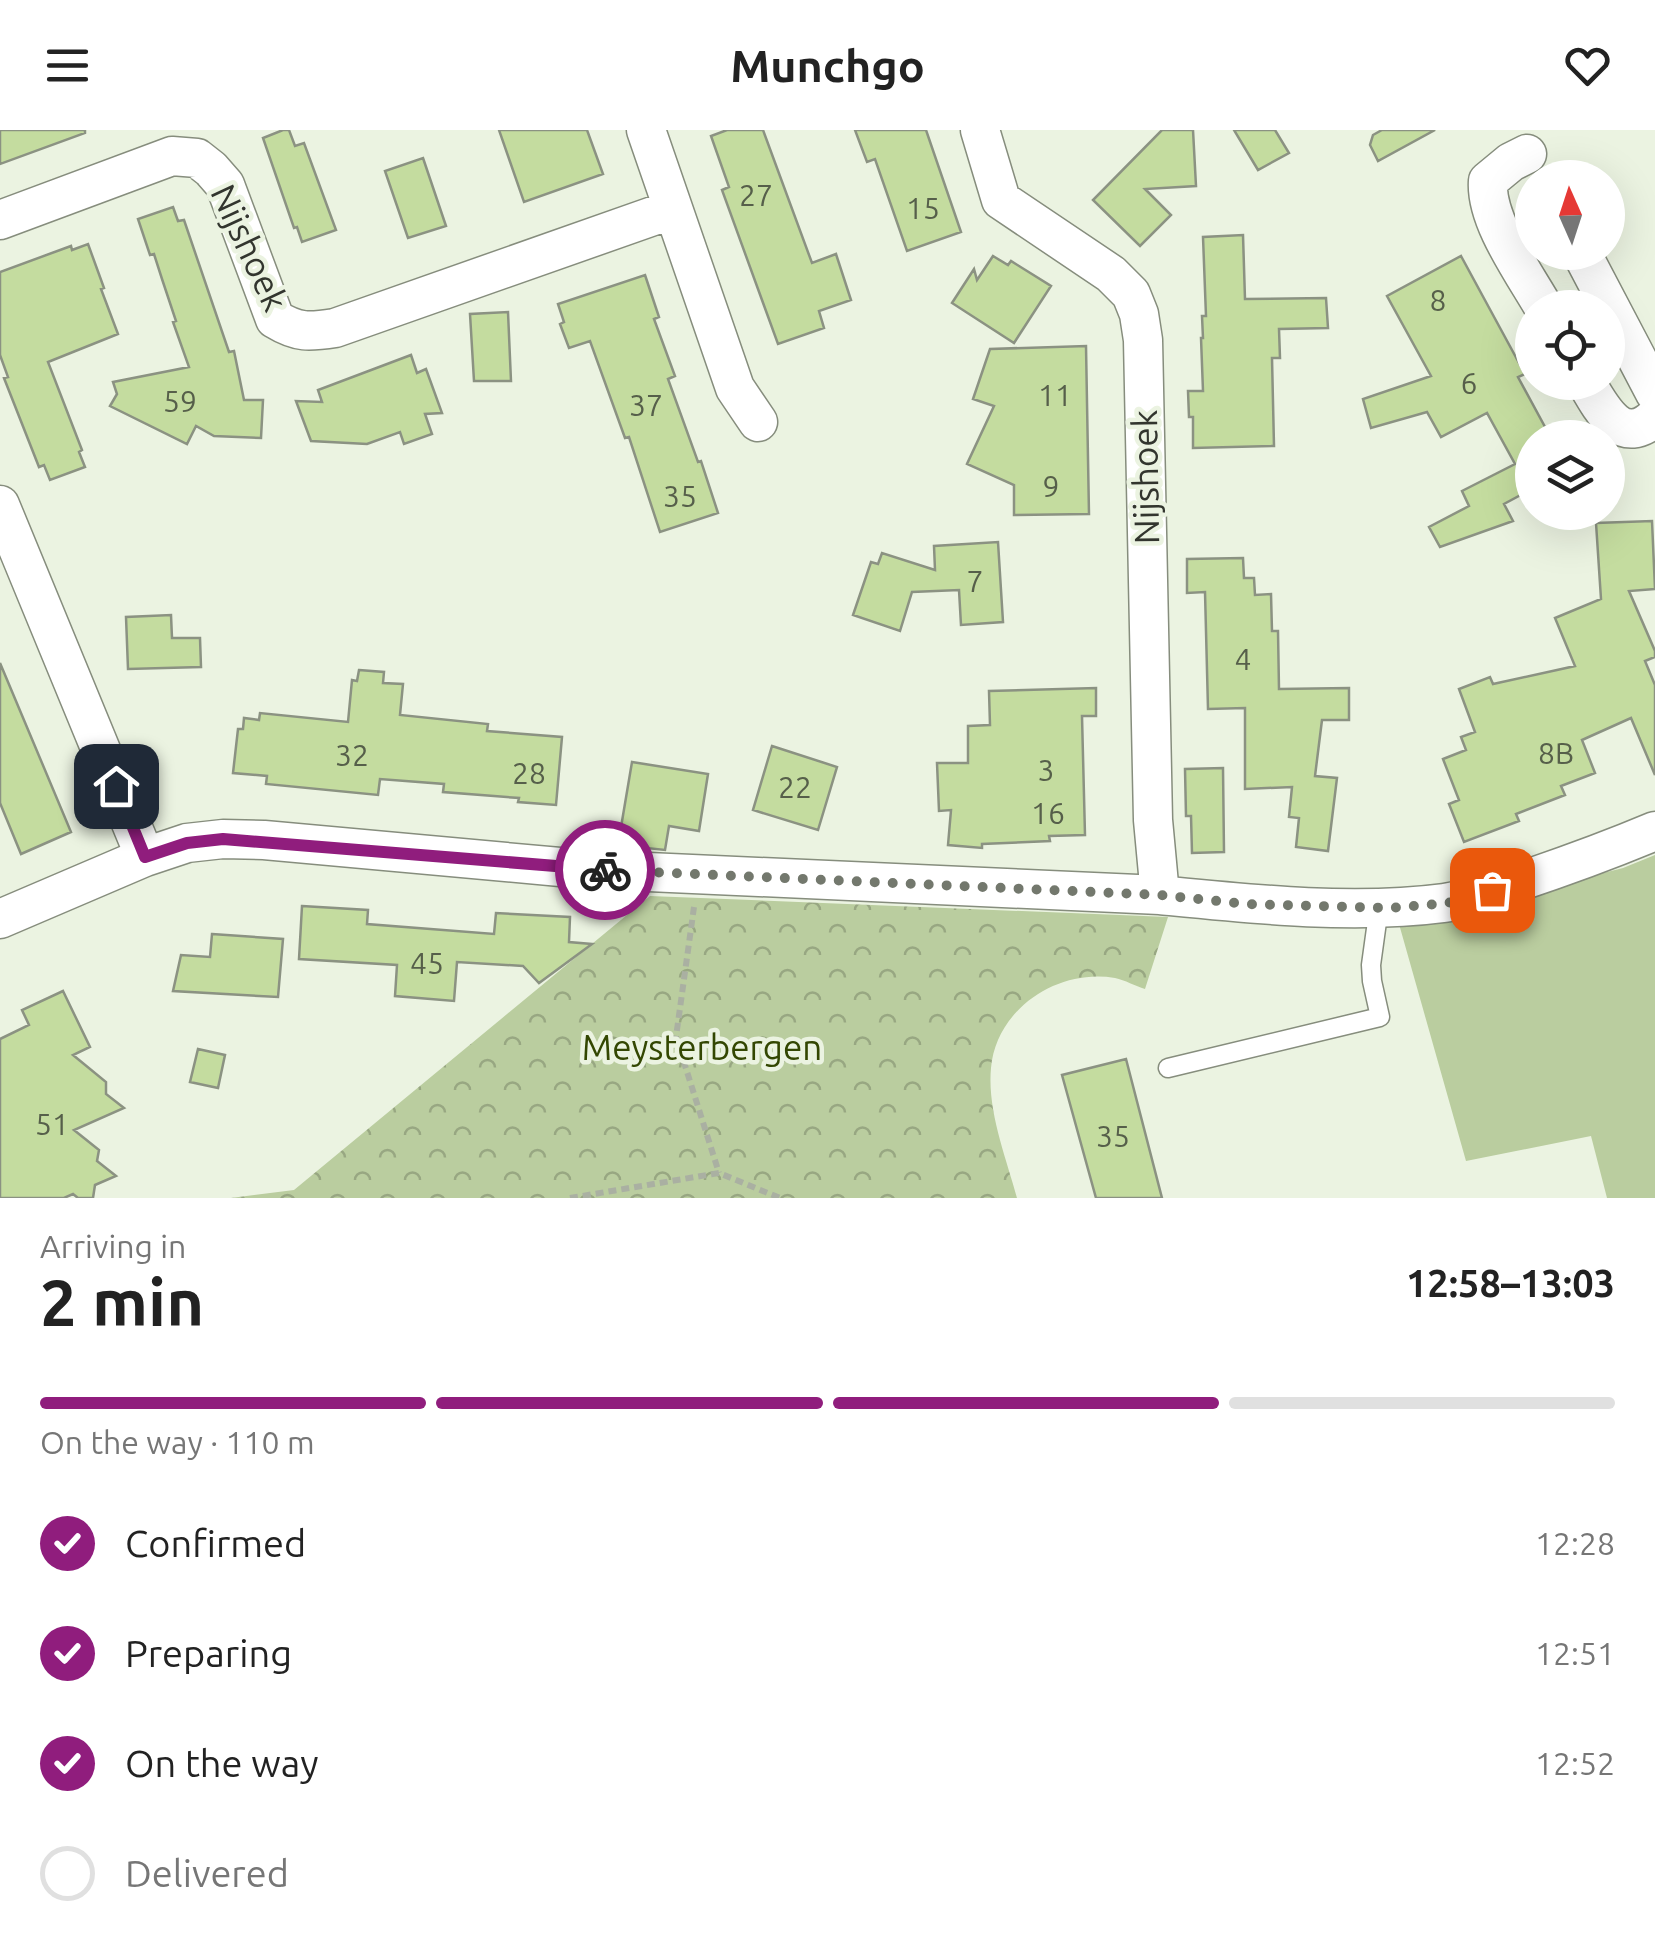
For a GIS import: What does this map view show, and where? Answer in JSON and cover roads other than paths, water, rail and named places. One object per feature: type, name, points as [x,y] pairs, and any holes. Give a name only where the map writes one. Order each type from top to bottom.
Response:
[{"type":"street","points":[[646,130],[735,388],[758,422]]},
{"type":"street","name":"Nijshoek","points":[[980,130],[1001,200],[1110,274],[1131,294],[1139,314],[1153,820],[1160,895]]},
{"type":"street","points":[[1528,154],[1488,181],[1487,196],[1493,217],[1534,290]]},
{"type":"street","name":"Nijshoek","points":[[0,220],[159,160],[172,156],[196,158],[224,185],[275,319],[292,329],[311,332],[335,328],[673,209]]},
{"type":"street","points":[[1590,270],[1655,393]]},
{"type":"street","points":[[1596,400],[1611,419],[1626,429],[1642,428],[1655,417]]},
{"type":"street","points":[[0,504],[145,857]]},
{"type":"street","points":[[0,919],[145,857],[187,843],[223,839],[582,869],[1160,895],[1246,904],[1379,907],[1448,903],[1570,866],[1655,831]]},
{"type":"lane","points":[[1168,1068],[1380,1017],[1371,965],[1379,907]]},
{"type":"park label","name":"Meysterbergen","points":[[702,1048]]}]
